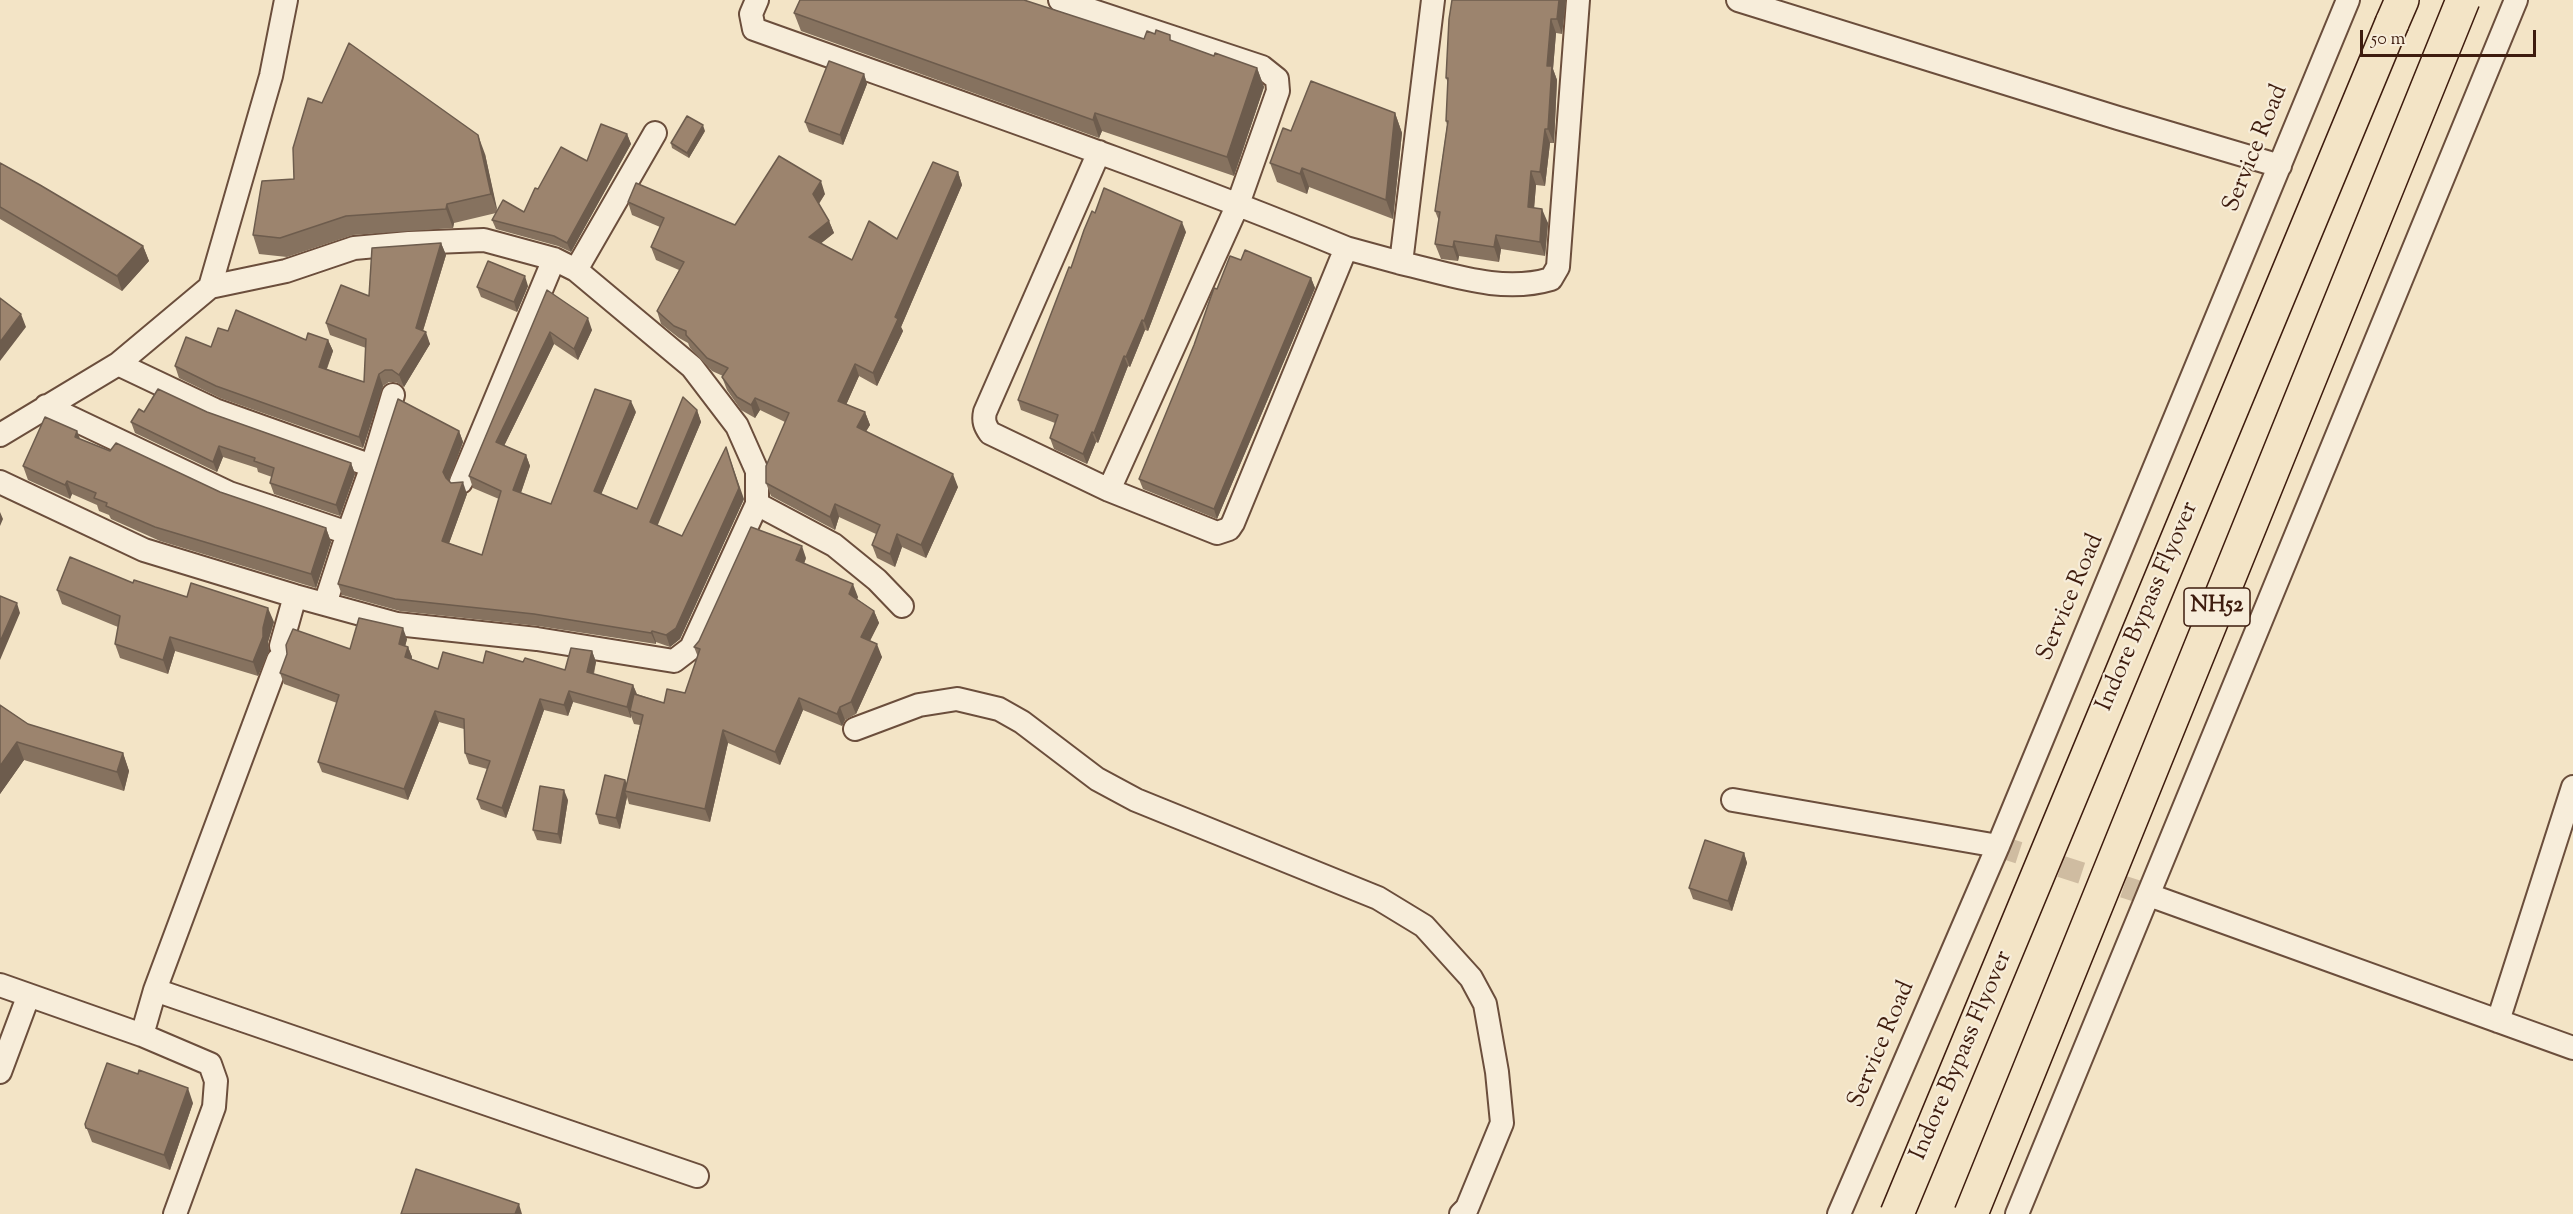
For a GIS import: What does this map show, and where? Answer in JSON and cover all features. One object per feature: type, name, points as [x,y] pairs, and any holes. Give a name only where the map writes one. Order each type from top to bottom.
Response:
[{"type":"highway","name":"NH52","points":[[1971,1214],[2463,0]]},
{"type":"highway","name":"Indore Bypass Flyover","points":[[1897,1214],[2397,12]]},
{"type":"street","points":[[210,287],[271,75],[286,0]]},
{"type":"street","points":[[757,0],[751,14],[754,30],[1099,152],[1239,204],[1346,248],[1503,286],[1537,284],[1551,279],[1558,267],[1578,0]]},
{"type":"street","points":[[1060,0],[1262,67],[1277,79],[1278,91],[1239,204],[1109,490]]},
{"type":"street","points":[[1401,263],[1433,0]]},
{"type":"street","points":[[1738,0],[2280,166]]},
{"type":"street","name":"Service Road","points":[[1839,1214],[1998,846],[2348,0]]},
{"type":"street","points":[[2017,1214],[2516,0]]},
{"type":"street","points":[[576,270],[655,133]]},
{"type":"street","points":[[1099,152],[983,419],[990,433],[1109,490],[1217,532],[1229,529],[1346,248]]},
{"type":"street","points":[[0,435],[118,364],[210,287],[286,271],[354,248],[484,240],[554,259],[576,270],[692,367],[737,426],[758,471],[757,504],[691,648],[674,661],[537,639],[397,624],[144,550],[0,482]]},
{"type":"street","points":[[461,483],[554,259]]},
{"type":"street","points":[[118,364],[215,410],[372,466]]},
{"type":"street","points":[[325,604],[372,466],[393,395]]},
{"type":"street","points":[[46,406],[230,493],[348,533]]},
{"type":"street","points":[[757,504],[834,545],[877,580],[902,606]]},
{"type":"street","points":[[142,1035],[155,990],[279,653],[295,596]]},
{"type":"street","points":[[855,729],[919,705],[957,699],[999,709],[1022,722],[1097,779],[1136,800],[1378,898],[1424,926],[1471,978],[1485,1004],[1497,1072],[1502,1123],[1467,1208],[1461,1214]]},
{"type":"street","points":[[2498,1021],[2573,787]]},
{"type":"street","points":[[1733,800],[1998,846]]},
{"type":"street","points":[[2149,895],[2573,1048]]},
{"type":"street","points":[[0,985],[28,997],[142,1035],[210,1064],[216,1082],[214,1107],[175,1214]]},
{"type":"street","points":[[155,990],[698,1176]]},
{"type":"street","points":[[0,1072],[28,997]]},
{"type":"building","points":[[800,0],[1024,0],[1144,39],[1147,31],[1155,34],[1156,30],[1170,35],[1170,40],[1257,68],[1227,157],[1095,113],[1093,120],[794,13]]},
{"type":"building","points":[[1452,0],[1559,0],[1557,19],[1551,19],[1547,66],[1552,66],[1548,129],[1545,129],[1540,172],[1531,171],[1528,207],[1542,209],[1540,242],[1496,235],[1494,247],[1454,241],[1453,247],[1435,244],[1440,212],[1435,211],[1448,121],[1446,121],[1448,78],[1446,78]]},
{"type":"building","points":[[349,43],[478,135],[491,194],[447,204],[446,209],[346,216],[280,238],[253,235],[262,181],[294,179],[293,148],[308,98],[322,103]]},
{"type":"building","points":[[829,61],[864,74],[840,135],[805,122]]},
{"type":"building","points":[[1311,81],[1395,113],[1386,200],[1302,168],[1300,174],[1270,163],[1283,128],[1291,131]]},
{"type":"building","points":[[687,116],[703,125],[687,153],[671,143]]},
{"type":"building","points":[[601,124],[627,134],[567,243],[554,236],[492,220],[503,200],[524,212],[535,188],[538,189],[561,147],[587,161]]},
{"type":"building","points":[[779,156],[821,181],[813,194],[829,221],[809,237],[852,260],[869,221],[897,239],[933,162],[958,172],[895,317],[898,319],[873,373],[855,364],[838,401],[865,412],[857,427],[953,474],[921,545],[897,534],[890,554],[872,545],[880,525],[835,504],[830,517],[766,483],[766,466],[789,413],[755,398],[751,405],[737,397],[722,377],[728,368],[707,358],[686,335],[686,331],[674,326],[657,311],[684,262],[651,247],[664,218],[628,202],[636,183],[735,225]]},
{"type":"building","points":[[0,163],[143,246],[117,276],[0,207]]},
{"type":"building","points":[[1104,188],[1182,222],[1144,321],[1142,320],[1126,357],[1124,356],[1094,433],[1092,432],[1083,454],[1050,438],[1058,415],[1018,400],[1084,230],[1092,211],[1095,213]]},
{"type":"building","points":[[441,243],[416,328],[426,332],[399,375],[392,370],[385,370],[379,374],[359,437],[216,386],[175,366],[186,337],[211,347],[218,328],[228,331],[236,310],[306,340],[308,333],[328,340],[319,367],[364,382],[366,339],[326,323],[341,285],[369,296],[372,248]]},
{"type":"building","points":[[1245,250],[1311,278],[1214,509],[1139,479],[1194,345],[1214,288],[1217,289],[1230,256],[1241,260]]},
{"type":"building","points":[[488,261],[525,276],[514,302],[477,287]]},
{"type":"building","points":[[547,290],[588,318],[574,349],[550,332],[496,442],[526,455],[513,490],[551,504],[595,389],[631,401],[594,491],[637,509],[683,397],[697,410],[650,522],[682,536],[726,447],[739,488],[676,628],[666,635],[534,614],[395,599],[338,584],[398,399],[459,431],[443,472],[451,483],[463,482],[442,541],[482,555],[501,491],[469,476]]},
{"type":"building","points":[[0,298],[21,314],[0,342]]},
{"type":"building","points":[[158,389],[207,412],[351,463],[336,505],[270,483],[274,468],[254,461],[255,458],[219,446],[213,462],[131,422],[139,409],[144,412]]},
{"type":"building","points":[[45,417],[77,431],[75,437],[110,451],[116,443],[220,492],[326,528],[311,574],[155,527],[106,506],[107,503],[94,498],[96,493],[67,481],[65,485],[23,466]]},
{"type":"building","points":[[751,527],[802,546],[796,560],[853,584],[849,594],[874,611],[861,637],[877,644],[851,702],[840,707],[837,714],[799,698],[775,752],[723,730],[705,809],[625,791],[643,715],[630,711],[634,694],[664,703],[667,689],[685,693],[700,649],[694,647],[699,641]]},
{"type":"building","points":[[70,557],[133,583],[134,580],[187,597],[191,583],[268,608],[263,637],[253,662],[170,637],[163,660],[115,644],[120,616],[57,590]]},
{"type":"building","points":[[0,596],[17,603],[0,642]]},
{"type":"building","points":[[359,618],[403,628],[399,644],[408,647],[405,657],[438,669],[443,652],[483,663],[486,651],[523,662],[525,658],[565,670],[571,648],[592,651],[587,672],[633,685],[627,707],[569,691],[564,705],[540,699],[502,808],[477,799],[490,761],[465,753],[464,719],[435,711],[404,789],[318,762],[339,695],[280,673],[287,654],[286,645],[293,629],[350,649]]},
{"type":"building","points":[[0,705],[28,724],[123,753],[117,772],[17,742],[0,766]]},
{"type":"building","points":[[605,775],[625,780],[616,818],[596,814]]},
{"type":"building","points":[[540,786],[564,790],[558,834],[533,830]]},
{"type":"building","points":[[1705,840],[1744,853],[1728,901],[1689,888]]},
{"type":"building","points":[[107,1063],[138,1074],[139,1070],[188,1088],[164,1155],[86,1128],[85,1124]]},
{"type":"building","points":[[416,1169],[519,1204],[515,1214],[401,1214]]},
{"type":"tunnel","points":[[1998,846],[2149,895]]}]
